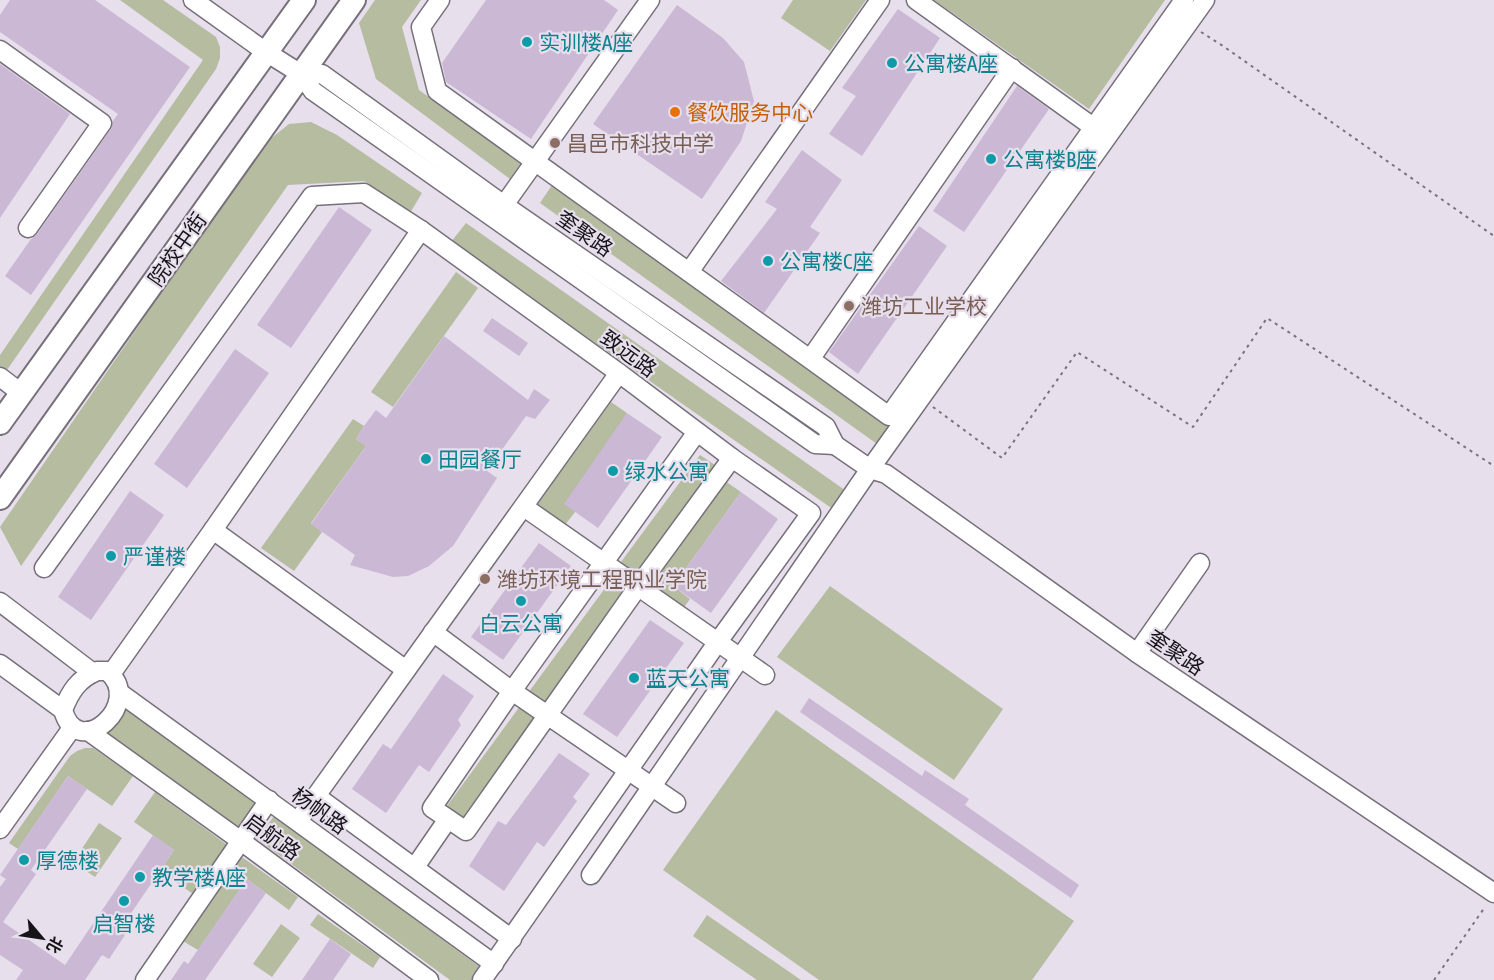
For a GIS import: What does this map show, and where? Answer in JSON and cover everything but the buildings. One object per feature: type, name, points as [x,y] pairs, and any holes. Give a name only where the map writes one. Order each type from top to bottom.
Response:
[{"type":"main road","name":"院校中街","points":[[0,423],[304,0]]},
{"type":"main road","name":"院校中街","points":[[0,498],[354,0]]},
{"type":"street","name":"奎聚路","points":[[193,0],[301,74],[313,91],[815,444],[835,445]]},
{"type":"street","points":[[440,0],[421,27],[436,91],[889,416],[1184,0]]},
{"type":"street","points":[[689,272],[880,0]]},
{"type":"street","points":[[916,0],[1093,127]]},
{"type":"street","points":[[591,875],[870,469],[1205,0]]},
{"type":"street","points":[[504,205],[536,161],[640,3]]},
{"type":"street","points":[[0,50],[102,123],[28,228]]},
{"type":"street","points":[[811,358],[1012,68]]},
{"type":"street","name":"奎聚路","points":[[301,74],[322,74],[504,205],[826,427],[835,445],[870,469],[886,474],[1137,653],[1491,899]]},
{"type":"street","name":"致远路","points":[[44,568],[312,196],[364,193],[421,230],[732,458],[811,513],[717,643]]},
{"type":"street","points":[[0,602],[102,673],[118,682],[120,693],[108,720],[95,730],[80,730],[65,719],[63,710],[76,685],[85,676],[102,673],[213,530],[421,230]]},
{"type":"street","points":[[298,821],[619,373]]},
{"type":"street","points":[[0,377],[21,393]]},
{"type":"street","points":[[697,432],[512,691],[432,808],[466,831],[547,714],[732,458]]},
{"type":"street","points":[[524,507],[637,588],[765,675]]},
{"type":"street","points":[[213,530],[406,670]]},
{"type":"street","points":[[1137,653],[1200,563]]},
{"type":"street","points":[[433,633],[512,691],[676,803]]},
{"type":"street","points":[[482,980],[717,643]]},
{"type":"street","points":[[0,664],[63,710]]},
{"type":"street","name":"杨帆路","points":[[120,693],[494,964]]},
{"type":"street","points":[[0,829],[80,730]]},
{"type":"street","name":"启航路","points":[[80,730],[241,841],[429,980]]},
{"type":"street","points":[[316,796],[512,939]]},
{"type":"street","points":[[145,980],[269,800]]},
{"type":"street","points":[[415,867],[448,819]]},
{"type":"path","points":[[1181,33],[1196,29],[1223,46],[1494,236]]},
{"type":"path","points":[[921,398],[1002,458],[1077,352],[1193,427],[1267,318],[1494,466]]},
{"type":"path","points":[[1434,980],[1491,899]]},
{"type":"green space","points":[[120,0],[163,0],[216,37],[220,47],[220,58],[216,69],[0,380],[0,355],[203,60]]},
{"type":"green space","points":[[375,0],[421,0],[402,27],[419,90],[521,163],[510,179],[376,79],[359,23]]},
{"type":"green space","points":[[793,0],[866,0],[830,51],[781,18]]},
{"type":"green space","points":[[934,0],[1165,0],[1089,109]]},
{"type":"green space","points":[[311,122],[337,135],[422,193],[410,213],[364,181],[288,185],[21,566],[0,527],[264,144],[289,124]]},
{"type":"green space","points":[[552,185],[890,426],[877,444],[540,203]]},
{"type":"green space","points":[[466,223],[849,493],[837,512],[451,242]]},
{"type":"green space","points":[[456,272],[478,288],[393,407],[371,392]]},
{"type":"green space","points":[[611,402],[627,413],[575,512],[565,525],[537,505]]},
{"type":"green space","points":[[353,419],[364,426],[356,439],[366,446],[311,523],[322,532],[294,571],[261,548]]},
{"type":"green space","points":[[700,455],[715,465],[636,573],[621,562]]},
{"type":"green space","points":[[725,481],[741,492],[673,586],[690,599],[682,610],[649,587]]},
{"type":"green space","points":[[614,576],[628,587],[543,705],[528,693]]},
{"type":"green space","points":[[830,586],[1003,709],[954,780],[777,657]]},
{"type":"green space","points":[[520,706],[535,716],[461,821],[444,810]]},
{"type":"green space","points":[[125,707],[259,804],[240,830],[106,734]]},
{"type":"green space","points":[[776,710],[1074,921],[1032,980],[819,980],[663,870]]},
{"type":"green space","points":[[85,748],[93,748],[133,776],[112,806],[68,776],[18,849],[9,843],[70,756]]},
{"type":"green space","points":[[155,792],[230,847],[196,896],[160,871],[174,850],[134,822]]},
{"type":"green space","points":[[274,816],[481,968],[472,980],[450,980],[257,839]]},
{"type":"green space","points":[[99,823],[122,838],[95,877],[73,862]]},
{"type":"green space","points":[[239,855],[298,897],[289,910],[247,879],[198,950],[181,940]]},
{"type":"green space","points":[[318,914],[380,957],[373,968],[310,925]]},
{"type":"green space","points":[[707,915],[801,980],[757,980],[693,936]]},
{"type":"green space","points":[[281,924],[300,938],[272,977],[253,964]]},
{"type":"place","name":"实训楼A座","points":[[527,42]]},
{"type":"place","name":"公寓楼A座","points":[[892,63]]},
{"type":"place","name":"餐饮服务中心","points":[[675,112]]},
{"type":"place","name":"昌邑市科技中学","points":[[555,143]]},
{"type":"place","name":"公寓楼B座","points":[[991,159]]},
{"type":"place","name":"公寓楼C座","points":[[768,261]]},
{"type":"place","name":"潍坊工业学校","points":[[849,306]]},
{"type":"place","name":"田园餐厅","points":[[426,459]]},
{"type":"place","name":"绿水公寓","points":[[613,471]]},
{"type":"place","name":"严谨楼","points":[[111,556]]},
{"type":"place","name":"潍坊环境工程职业学院","points":[[485,579]]},
{"type":"place","name":"白云公寓","points":[[521,601]]},
{"type":"place","name":"蓝天公寓","points":[[634,678]]},
{"type":"place","name":"厚德楼","points":[[24,860]]},
{"type":"place","name":"教学楼A座","points":[[140,877]]},
{"type":"place","name":"启智楼","points":[[124,901]]}]
